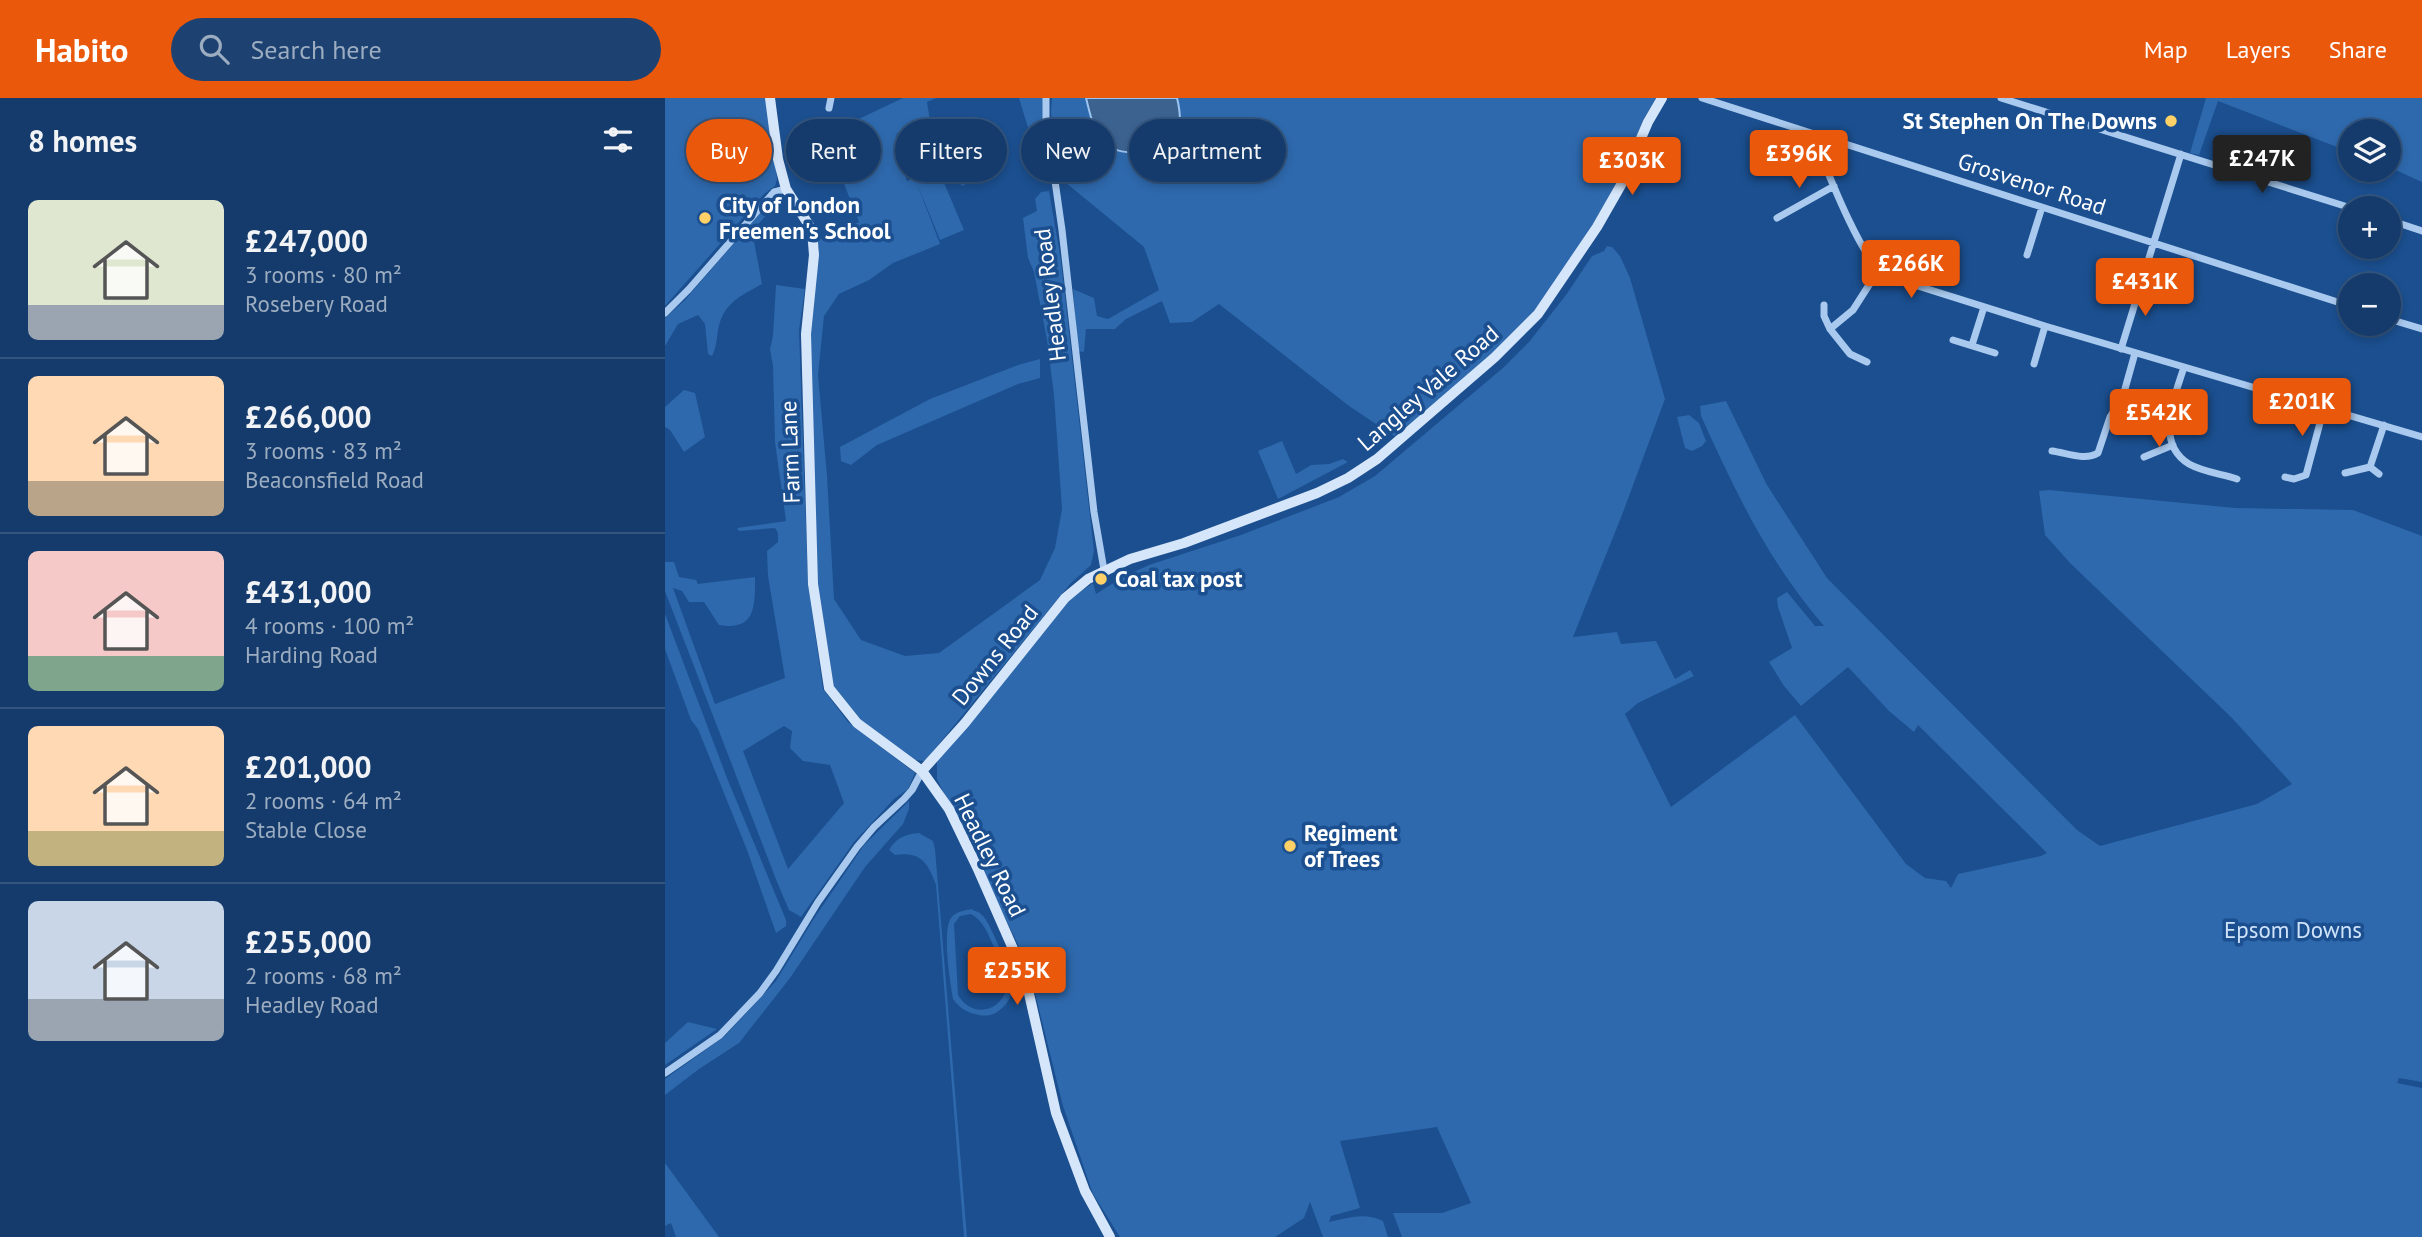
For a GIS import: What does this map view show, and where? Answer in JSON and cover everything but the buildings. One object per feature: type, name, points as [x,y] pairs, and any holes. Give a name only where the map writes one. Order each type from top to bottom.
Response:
[{"type":"street","name":"Farm Lane","points":[[770,98],[778,159],[786,189],[812,230],[814,255],[806,334],[812,558],[813,584],[829,688],[857,723],[922,771]]},
{"type":"street","points":[[829,108],[831,98]]},
{"type":"street","name":"Headley Road","points":[[1046,98],[1046,118],[1062,230],[1094,512],[1104,570]]},
{"type":"street","name":"Langley Vale Road","points":[[1104,570],[1196,539],[1333,486],[1377,459],[1438,408],[1512,341],[1552,295],[1611,205],[1648,122],[1662,98]]},
{"type":"street","name":"Grosvenor Road","points":[[1702,98],[2338,302]]},
{"type":"street","points":[[2001,98],[2338,204]]},
{"type":"street","points":[[1815,134],[1814,138],[1834,186],[1865,252],[1878,271],[1898,281],[2422,437]]},
{"type":"street","points":[[2121,349],[2181,154]]},
{"type":"street","points":[[1777,219],[1834,186]]},
{"type":"street","points":[[665,313],[774,192],[786,189]]},
{"type":"street","points":[[2027,255],[2042,207]]},
{"type":"street","points":[[2401,224],[2422,231]]},
{"type":"street","points":[[1830,329],[1853,310],[1878,271]]},
{"type":"street","points":[[1824,306],[1830,329],[1850,354],[1867,362]]},
{"type":"street","points":[[1972,345],[1984,307]]},
{"type":"street","points":[[2401,323],[2422,329]]},
{"type":"street","points":[[2034,364],[2045,326]]},
{"type":"street","points":[[1953,340],[1996,353]]},
{"type":"street","points":[[2052,451],[2082,456],[2098,453],[2111,417],[2123,396],[2135,353]]},
{"type":"street","points":[[2184,367],[2169,424],[2173,445],[2188,463],[2237,479]]},
{"type":"street","points":[[2285,477],[2294,479],[2306,475],[2324,408]]},
{"type":"street","points":[[2370,467],[2384,425]]},
{"type":"street","points":[[2144,457],[2173,445]]},
{"type":"street","points":[[2345,473],[2370,467]]},
{"type":"street","points":[[2370,467],[2379,474]]},
{"type":"street","name":"Downs Road","points":[[922,771],[965,723],[1065,598],[1104,570]]},
{"type":"street","points":[[665,1073],[730,1026],[776,971],[818,902],[857,847],[912,790],[922,771]]},
{"type":"street","name":"Headley Road","points":[[922,771],[949,809],[1025,976],[1056,1113],[1085,1191],[1110,1237]]},
{"type":"green space","name":"City of London Freemen's School","points":[[665,98],[767,98],[770,119],[686,119],[686,182],[772,182],[772,138],[777,179],[775,186],[764,194],[665,306]]},
{"type":"green space","points":[[903,98],[936,98],[927,102],[930,119],[895,119],[895,182],[917,182],[940,244],[893,263],[869,280],[839,294],[824,316],[818,375],[834,599],[861,640],[905,656],[939,653],[1040,580],[1055,548],[1062,509],[1054,395],[1047,340],[1034,272],[1028,258],[1023,218],[1037,211],[1035,199],[1041,192],[1049,191],[1061,261],[1094,551],[1091,565],[1070,584],[925,761],[914,760],[860,721],[833,687],[817,581],[810,335],[819,248],[816,241],[859,222],[843,182],[881,182],[881,119],[859,119]]},
{"type":"green space","points":[[1019,98],[1043,98],[1043,119],[1025,119]]},
{"type":"green space","points":[[1052,98],[1656,98],[1644,118],[1621,176],[1593,227],[1560,277],[1520,329],[1394,436],[1349,406],[1219,304],[1192,322],[1170,323],[1162,301],[1126,319],[1115,329],[1086,329],[1084,352],[1078,351],[1073,289],[1094,298],[1097,316],[1108,319],[1159,290],[1144,247],[1065,182],[1115,182],[1115,119],[1052,119]]},
{"type":"green space","points":[[2206,98],[2422,98],[2422,182],[2401,172],[2401,119],[2338,119],[2338,147],[2218,101],[2199,155],[2190,153]]},
{"type":"green space","points":[[916,182],[944,182],[964,230],[940,240]]},
{"type":"green space","points":[[776,195],[784,196],[752,231],[762,284],[737,299],[727,309],[720,322],[712,356],[708,354],[705,324],[698,315],[678,324],[665,346],[665,318],[684,301]]},
{"type":"green space","name":"Epsom Downs","points":[[1607,246],[1612,247],[1620,256],[1630,278],[1665,399],[1573,637],[1617,632],[1621,644],[1656,641],[1675,679],[1690,670],[1694,676],[1638,703],[1625,714],[1671,807],[1795,715],[1906,864],[1925,878],[1946,881],[1951,888],[1958,874],[2047,853],[1918,725],[1914,732],[1889,711],[1848,667],[1801,706],[1784,686],[1769,662],[1792,648],[1777,598],[1787,592],[1815,626],[1824,626],[1786,577],[1755,526],[1701,416],[1700,406],[1726,401],[1767,485],[1827,578],[2077,830],[2100,846],[2257,804],[2292,784],[2231,717],[2071,564],[2045,535],[2039,491],[2235,508],[2353,510],[2422,536],[2422,1082],[2399,1078],[2397,1083],[2422,1088],[2422,1237],[1402,1237],[1393,1213],[1442,1213],[1471,1203],[1437,1127],[1340,1141],[1360,1208],[1331,1216],[1329,1222],[1356,1217],[1376,1218],[1383,1221],[1388,1237],[1323,1237],[1310,1202],[1304,1218],[1275,1237],[1120,1237],[1093,1194],[1063,1106],[1028,965],[937,779],[937,761],[1070,599],[1093,583],[1096,594],[1149,565],[1241,535],[1339,497],[1375,476],[1504,367],[1529,342],[1592,256],[1604,251]]},
{"type":"green space","points":[[776,285],[805,289],[799,330],[808,583],[823,689],[848,722],[915,773],[908,789],[894,799],[854,842],[801,917],[789,910],[777,882],[665,591],[665,562],[674,562],[679,577],[696,580],[698,584],[755,577],[755,598],[751,614],[747,620],[731,626],[719,625],[704,602],[689,602],[682,591],[673,588],[715,704],[785,678],[768,576],[767,551],[778,542],[778,533],[775,528],[739,531],[737,528],[786,521],[775,442],[770,349]],"holes":[[[784,726],[792,731],[790,748],[803,761],[830,765],[844,803],[788,869],[743,751]]]},
{"type":"green space","points":[[1040,359],[1040,378],[1018,384],[877,445],[851,465],[841,461],[840,447],[930,399]]},
{"type":"green space","points":[[684,390],[695,393],[705,437],[684,452],[670,430],[665,427],[665,407]]},
{"type":"green space","points":[[1689,415],[1699,423],[1706,441],[1692,451],[1685,448],[1677,417]]},
{"type":"green space","points":[[1282,441],[1296,474],[1311,465],[1329,464],[1343,459],[1348,462],[1278,499],[1258,451]]},
{"type":"green space","points":[[665,614],[727,778],[786,920],[786,926],[776,933],[747,850],[698,729],[691,720],[665,649]]},
{"type":"green space","points":[[909,801],[903,824],[865,867],[790,978],[739,1043],[665,1095],[665,1079],[725,1036],[776,981],[864,845]]},
{"type":"green space","points":[[919,833],[933,841],[935,849],[967,1237],[964,1237],[936,885],[922,860],[911,855],[895,855],[889,850],[901,837]]},
{"type":"green space","points":[[971,909],[979,912],[986,920],[1011,975],[1012,992],[1009,1000],[990,1015],[968,1011],[953,999],[947,957],[948,925],[955,914]],"holes":[[[971,914],[987,932],[1007,976],[1007,987],[998,1003],[982,1010],[965,1004],[958,995],[954,924],[960,916]]]},
{"type":"green space","points":[[688,1022],[717,1029],[665,1065],[665,1043]]},
{"type":"green space","points":[[665,1163],[719,1237],[676,1237],[671,1223],[665,1226]]},
{"type":"shaded area","points":[[1086,98],[1177,98],[1180,119],[1129,119],[1129,152],[1115,149],[1115,119],[1091,119]]},
{"type":"place","name":"St Stephen On The Downs","points":[[2171,121]]},
{"type":"place","name":"City of London Freemen's School","points":[[705,218]]},
{"type":"place","name":"Coal tax post","points":[[1101,579]]},
{"type":"place","name":"Regiment of Trees","points":[[1290,846]]}]
